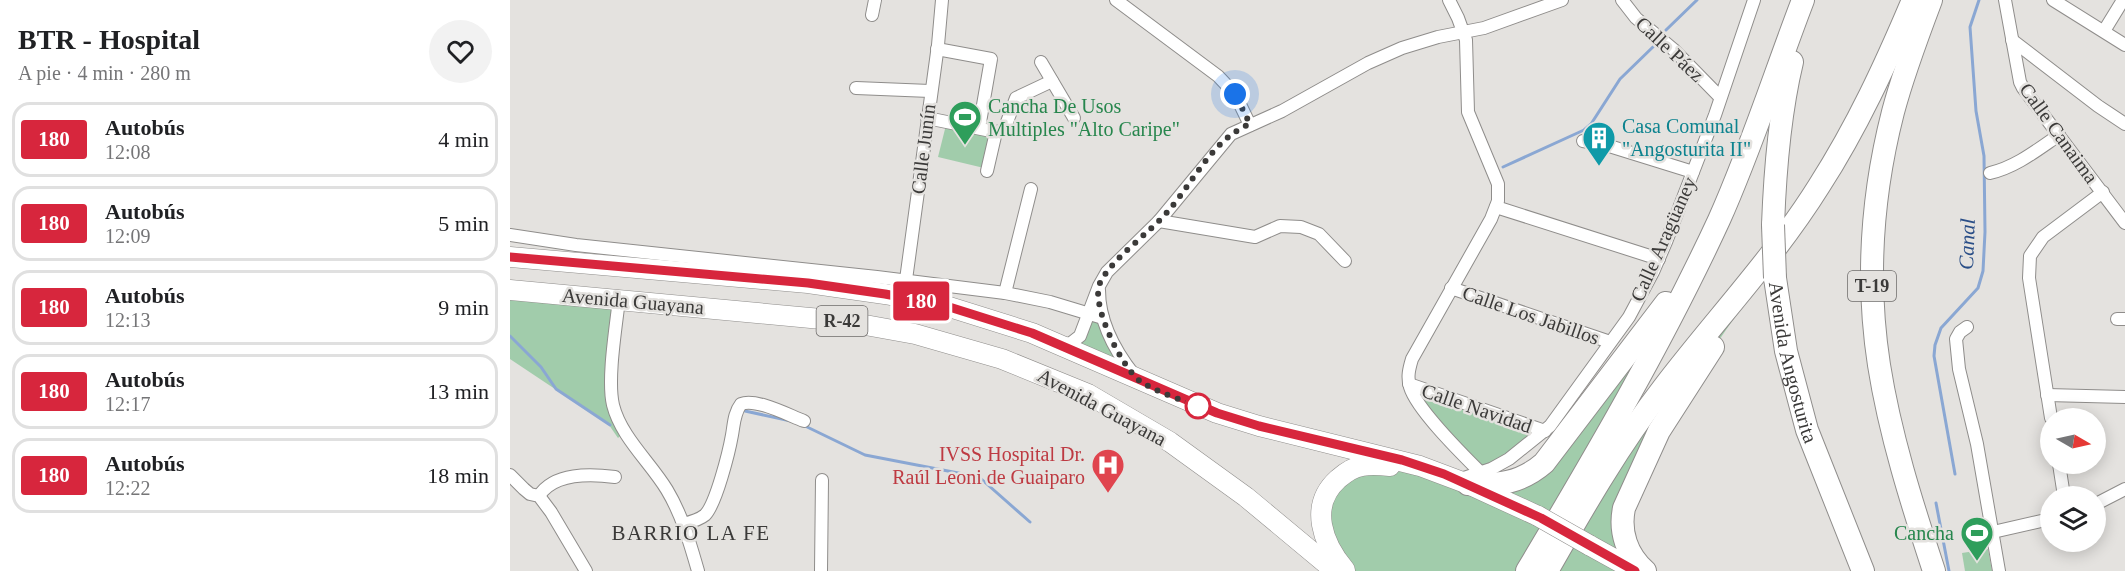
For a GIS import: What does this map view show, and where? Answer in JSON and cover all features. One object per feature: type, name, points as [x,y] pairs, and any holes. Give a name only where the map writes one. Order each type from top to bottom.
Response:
[{"type":"highway","points":[[1527,571],[1631,392],[1710,240],[1740,171],[1803,0]]},
{"type":"highway","name":"Avenida Angosturita","points":[[1809,0],[1784,99],[1777,152],[1778,233],[1775,278],[1786,351],[1804,420],[1863,571]]},
{"type":"highway","points":[[1547,571],[1608,468],[1645,412],[1778,233],[1820,186],[1863,111],[1913,0]]},
{"type":"highway","name":"T-19","points":[[1931,0],[1901,84],[1886,145],[1877,206],[1872,288],[1877,354],[1893,436],[1934,571]]},
{"type":"highway","points":[[1645,571],[1636,563],[1628,550],[1624,535],[1622,518],[1627,498],[1672,409],[1741,308],[1778,233]]},
{"type":"highway","points":[[1469,479],[1485,485],[1512,482],[1544,464],[1653,321],[1710,240]]},
{"type":"main road","name":"Avenida Guayana","points":[[510,257],[808,283],[905,289],[1016,327],[1190,403],[1238,420],[1402,460],[1469,479],[1635,571]]},
{"type":"main road","name":"Avenida Guayana","points":[[510,290],[801,316],[886,328],[958,345],[1026,367],[1102,402],[1170,442],[1246,497],[1335,571]]},
{"type":"main road","points":[[1346,571],[1329,548],[1320,512],[1328,491],[1343,475],[1360,466],[1388,466],[1469,479]]},
{"type":"street","points":[[872,15],[875,0]]},
{"type":"street","name":"Calle Junín","points":[[905,289],[942,0]]},
{"type":"street","points":[[1116,0],[1218,76],[1235,94],[1250,124]]},
{"type":"street","points":[[1449,0],[1463,32],[1467,49],[1468,112],[1498,184],[1496,207],[1408,369],[1409,384],[1414,397],[1469,479]]},
{"type":"street","points":[[1060,345],[1071,343],[1080,336],[1099,286],[1112,266],[1159,221],[1226,138],[1250,124],[1282,111],[1386,55],[1426,40],[1497,24],[1562,0]]},
{"type":"street","name":"Calle Páez","points":[[1622,0],[1636,18],[1673,49],[1720,97]]},
{"type":"street","name":"Calle Aragüaney","points":[[1469,479],[1509,459],[1545,431],[1611,342],[1638,300],[1659,259],[1693,172],[1754,0]]},
{"type":"street","name":"Calle Canaima","points":[[2005,0],[2023,88],[2125,223]]},
{"type":"street","points":[[2053,0],[2125,45]]},
{"type":"street","points":[[2104,31],[2123,0]]},
{"type":"street","points":[[2012,40],[2125,124]]},
{"type":"street","points":[[937,50],[991,59],[979,128]]},
{"type":"street","points":[[1041,62],[1074,118]]},
{"type":"street","points":[[927,118],[996,132],[1004,130],[1016,98],[1052,81]]},
{"type":"street","points":[[856,88],[930,91]]},
{"type":"street","points":[[987,171],[996,132]]},
{"type":"street","points":[[1990,173],[2023,159],[2059,135]]},
{"type":"street","points":[[1583,141],[1606,145],[1693,172]]},
{"type":"street","points":[[1005,293],[1031,189]]},
{"type":"street","points":[[2049,408],[2029,278],[2030,256],[2043,237],[2103,192]]},
{"type":"street","points":[[1496,207],[1659,259]]},
{"type":"street","points":[[1159,221],[1255,237],[1280,226],[1301,226],[1319,234],[1345,261]]},
{"type":"street","points":[[510,235],[576,245],[750,264],[905,289],[1005,293],[1050,302],[1103,318]]},
{"type":"street","points":[[1099,286],[1103,318],[1111,338],[1139,381]]},
{"type":"street","name":"Calle Los Jabillos","points":[[1451,288],[1611,342]]},
{"type":"street","points":[[619,299],[612,383],[614,407],[625,431],[667,490],[683,524],[698,571]]},
{"type":"street","points":[[1967,327],[1956,339],[1959,369],[1977,444],[1999,571]]},
{"type":"street","name":"Calle Navidad","points":[[1409,384],[1545,431]]},
{"type":"street","points":[[2047,395],[2125,398]]},
{"type":"street","points":[[683,524],[697,520],[708,511],[719,483],[732,434],[734,417],[741,404],[755,403],[804,421]]},
{"type":"street","points":[[510,475],[530,494],[539,496],[586,571]]},
{"type":"street","points":[[539,496],[550,484],[579,475],[615,477]]},
{"type":"street","points":[[821,571],[822,480]]},
{"type":"street","points":[[2106,499],[2125,489]]},
{"type":"street","points":[[1993,532],[2040,521]]},
{"type":"green space","name":"Cancha De Usos Multiples \"Alto Caripe\"","points":[[946,125],[992,136],[984,168],[938,157]]},
{"type":"green space","points":[[1677,287],[1527,571],[1346,571],[1321,512],[1360,466],[1524,477]]},
{"type":"green space","points":[[510,290],[619,299],[612,396],[625,431],[618,438],[609,425],[510,359]]},
{"type":"green space","points":[[1101,302],[1131,367],[1065,345]]},
{"type":"green space","points":[[1741,308],[1672,409],[1628,524],[1648,571],[1547,571],[1608,468]]},
{"type":"green space","points":[[1410,387],[1545,431],[1481,473]]},
{"type":"green space","name":"Cancha","points":[[1988,549],[1992,571],[1965,571],[1962,553]]},
{"type":"waterway","points":[[1666,30],[1697,0]]},
{"type":"waterway","name":"Canal","points":[[1955,474],[1934,356],[1941,328],[1978,288],[1983,271],[1984,156],[1976,111],[1970,27],[1979,0]]},
{"type":"waterway","points":[[1503,167],[1584,130],[1591,124],[1620,79],[1655,45]]},
{"type":"waterway","points":[[510,336],[541,367],[556,389],[610,425]]},
{"type":"waterway","points":[[745,411],[791,421]]},
{"type":"waterway","points":[[803,425],[865,455],[979,477],[1030,522]]},
{"type":"waterway","points":[[1936,503],[1949,571]]},
{"type":"bus line","name":"180","points":[[510,257],[808,283],[943,305],[1032,333],[1217,413],[1259,426],[1402,460],[1444,474],[1541,518],[1635,571]]},
{"type":"place","name":"Cancha De Usos Multiples \"Alto Caripe\"","points":[[965,146]]},
{"type":"place","name":"Casa Comunal \"Angosturita II\"","points":[[1599,167]]},
{"type":"place","name":"IVSS Hospital Dr. Raúl Leoni de Guaiparo","points":[[1108,494]]},
{"type":"place","name":"Cancha","points":[[1977,562]]},
{"type":"district","name":"BARRIO LA FE","points":[[691,533]]},
{"type":"route","points":[[1198,406],[1203,408],[1139,381],[1111,338],[1103,318],[1099,286],[1107,272],[1170,209],[1226,138],[1250,124],[1235,94]]}]
